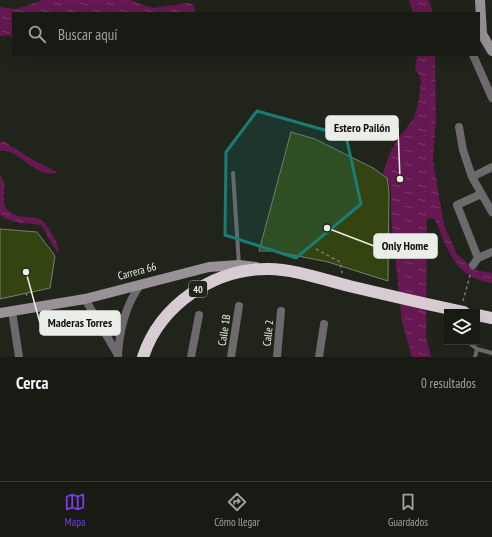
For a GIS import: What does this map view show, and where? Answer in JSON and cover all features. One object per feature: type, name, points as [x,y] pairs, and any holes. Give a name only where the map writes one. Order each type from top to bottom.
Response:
[{"type":"highway","name":"Carrera 66","points":[[143,357],[150,341],[164,319],[173,309],[194,292],[217,279],[256,269],[282,269],[380,294],[449,309]]},
{"type":"highway","points":[[480,316],[492,318]]},
{"type":"street","points":[[480,0],[480,25],[482,34],[492,51]]},
{"type":"street","points":[[473,56],[492,98]]},
{"type":"street","points":[[459,127],[472,177],[492,212]]},
{"type":"street","points":[[472,177],[492,167]]},
{"type":"street","points":[[478,258],[457,205],[481,194]]},
{"type":"street","points":[[473,265],[478,258],[492,252]]},
{"type":"street","name":"Carrera 66","points":[[0,313],[85,299],[142,283],[209,267],[240,265],[282,269]]},
{"type":"street","points":[[119,356],[119,340],[130,303],[134,293],[142,283]]},
{"type":"street","points":[[85,299],[119,356]]},
{"type":"street","name":"Calle 1B","points":[[231,357],[239,306]]},
{"type":"street","points":[[12,311],[19,357]]},
{"type":"street","name":"Calle 2","points":[[277,357],[281,311]]},
{"type":"street","points":[[191,357],[199,315]]},
{"type":"street","points":[[319,357],[324,324]]},
{"type":"lane","points":[[233,173],[240,265]]},
{"type":"lane","points":[[472,345],[477,349],[492,353]]},
{"type":"lane","points":[[475,357],[477,349]]},
{"type":"path","points":[[316,249],[340,262],[344,285]]},
{"type":"path","points":[[463,309],[473,265]]},
{"type":"highlighted area","points":[[257,111],[346,136],[361,204],[296,258],[225,235],[226,152]]},
{"type":"water","points":[[43,0],[132,0],[153,8],[188,3],[194,5],[195,12],[12,12],[12,38],[9,35],[0,36],[0,7],[16,9]]},
{"type":"water","points":[[409,0],[428,0],[431,5],[432,12],[413,12]]},
{"type":"water","points":[[417,56],[435,56],[436,117],[433,160],[444,225],[457,254],[475,270],[492,273],[492,283],[479,280],[469,275],[454,260],[435,219],[427,218],[426,336],[431,357],[412,357],[402,322],[391,216],[391,191],[388,179],[383,173],[389,155],[397,140],[414,118],[418,104],[421,81],[419,74],[415,71]]},
{"type":"water","points":[[3,141],[56,173],[40,171],[13,153],[0,151],[0,142]]},
{"type":"water","points":[[0,174],[4,183],[4,204],[8,210],[20,216],[36,218],[47,225],[58,246],[59,254],[41,225],[14,222],[0,215]]},
{"type":"building","points":[[291,132],[315,139],[373,168],[387,178],[389,191],[388,281],[328,262],[273,251],[259,251]]},
{"type":"building","points":[[0,229],[37,232],[55,256],[50,288],[0,299]]},
{"type":"place","name":"Estero Pailón","points":[[400,179]]},
{"type":"place","name":"Only Home","points":[[327,228]]},
{"type":"place","name":"Maderas Torres","points":[[26,272]]}]
